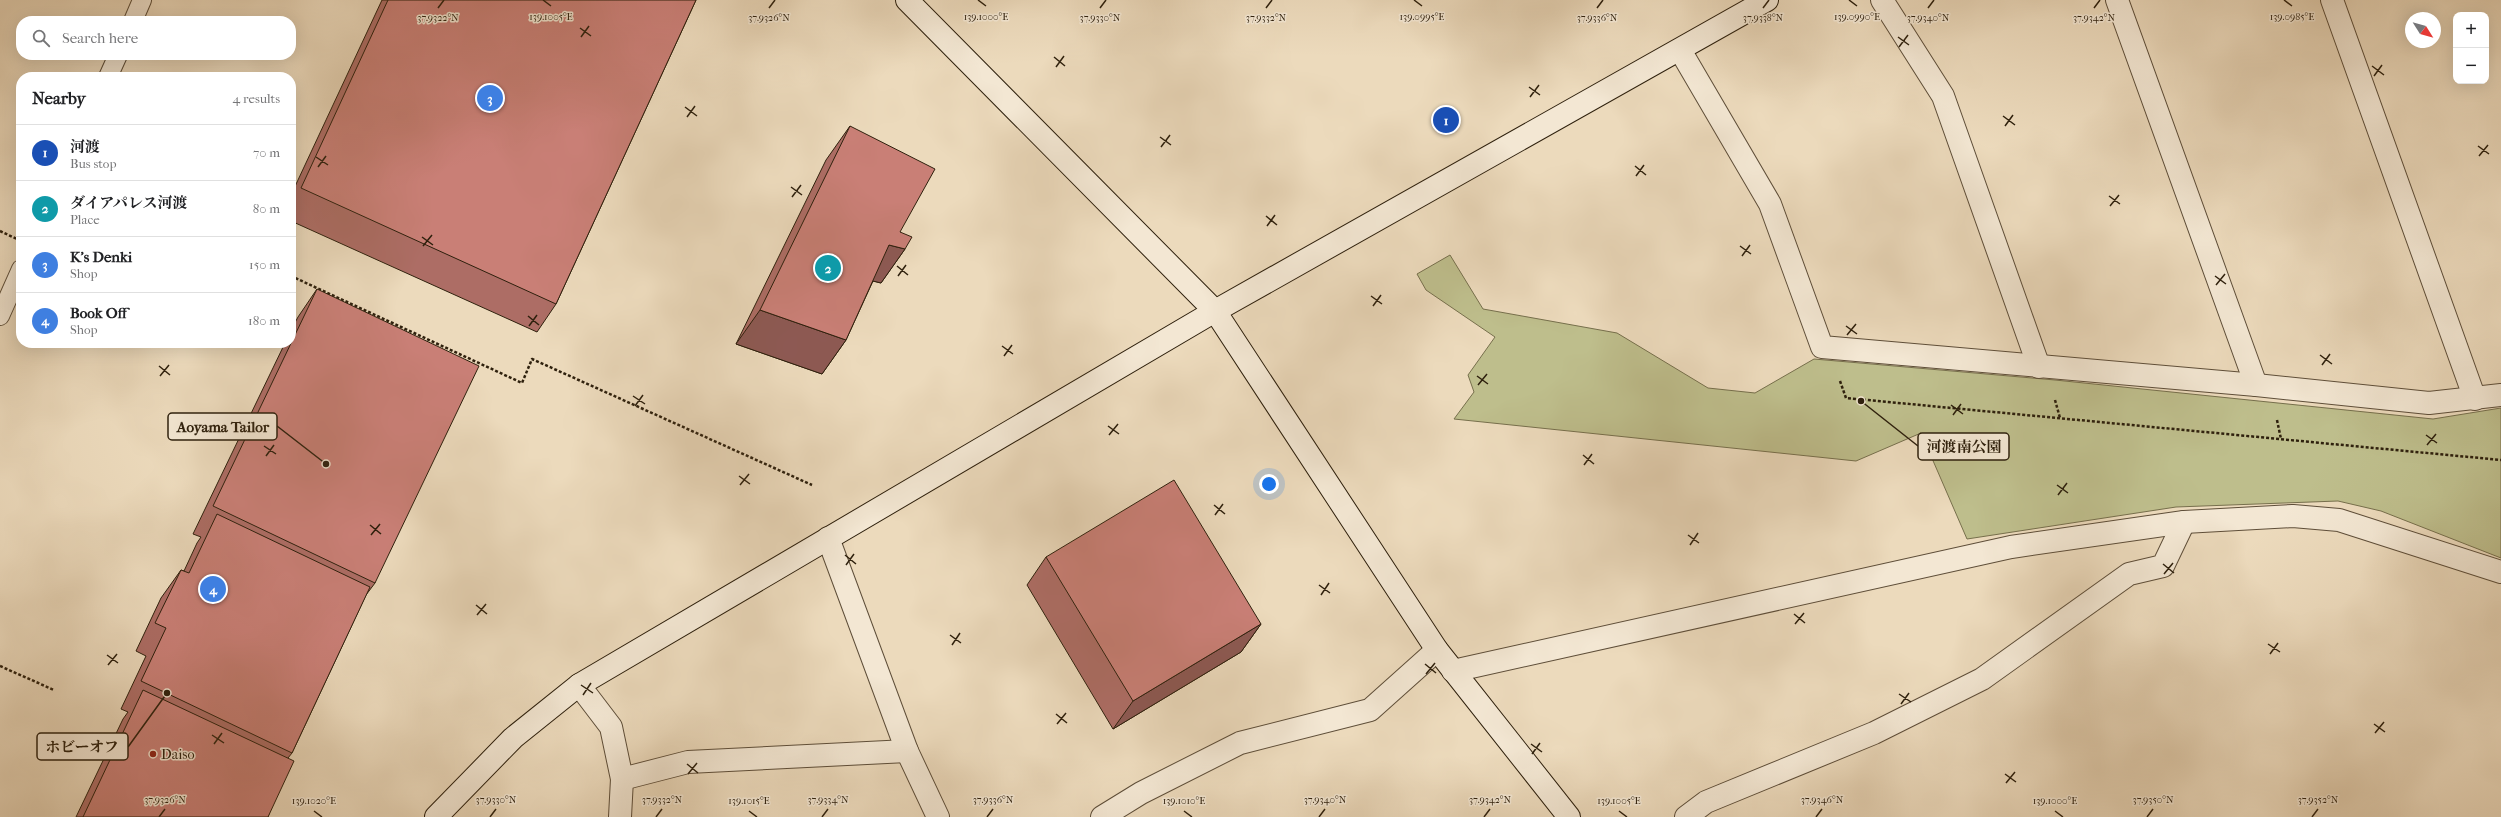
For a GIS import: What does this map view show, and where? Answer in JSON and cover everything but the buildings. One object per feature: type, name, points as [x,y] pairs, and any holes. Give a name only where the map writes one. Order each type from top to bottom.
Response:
[{"type":"street","points":[[907,0],[1214,311],[1436,650],[1569,817]]},
{"type":"street","points":[[436,817],[513,738],[579,685],[1214,311],[1767,0]]},
{"type":"street","points":[[1882,0],[1943,96],[2038,367]]},
{"type":"street","points":[[2117,0],[2256,385]]},
{"type":"street","points":[[2332,0],[2475,399]]},
{"type":"street","points":[[1680,50],[1770,204],[1822,347],[2256,385],[2429,403],[2501,395]]},
{"type":"street","points":[[1453,671],[2011,547],[2184,522],[2293,516],[2339,520],[2501,572]]},
{"type":"street","points":[[1686,817],[1706,802],[1874,733],[1982,679],[2129,574],[2163,566],[2184,522]]},
{"type":"street","points":[[828,538],[907,751],[938,817]]},
{"type":"street","points":[[1102,817],[1141,793],[1240,743],[1370,710],[1436,650]]},
{"type":"street","points":[[579,685],[611,727],[622,779],[620,817]]},
{"type":"street","points":[[622,779],[688,762],[907,751]]},
{"type":"lane","points":[[135,16],[142,0]]},
{"type":"lane","points":[[110,72],[116,60]]},
{"type":"lane","points":[[0,316],[16,280]]},
{"type":"path","points":[[0,231],[16,239]]},
{"type":"path","points":[[296,278],[522,383],[532,359],[812,485]]},
{"type":"path","points":[[1827,348],[1846,398],[2501,460]]},
{"type":"path","points":[[0,666],[54,690]]},
{"type":"green space","points":[[1450,255],[1483,309],[1617,333],[1708,388],[1755,393],[1814,359],[2055,380],[2433,419],[2501,408],[2501,558],[2381,511],[2338,501],[2176,507],[1967,539],[1921,433],[1856,461],[1454,419],[1474,392],[1468,375],[1495,337],[1426,290],[1417,274]]},
{"type":"place","name":"K's Denki","points":[[490,98]]},
{"type":"place","name":"河渡","points":[[1446,120]]},
{"type":"place","name":"ダイアパレス河渡","points":[[828,268]]},
{"type":"place","name":"河渡南公園","points":[[1861,401]]},
{"type":"place","name":"Aoyama Tailor","points":[[326,464]]},
{"type":"place","name":"Book Off","points":[[213,589]]},
{"type":"place","name":"ホビーオフ","points":[[167,693]]},
{"type":"place","name":"Daiso","points":[[153,754]]}]
